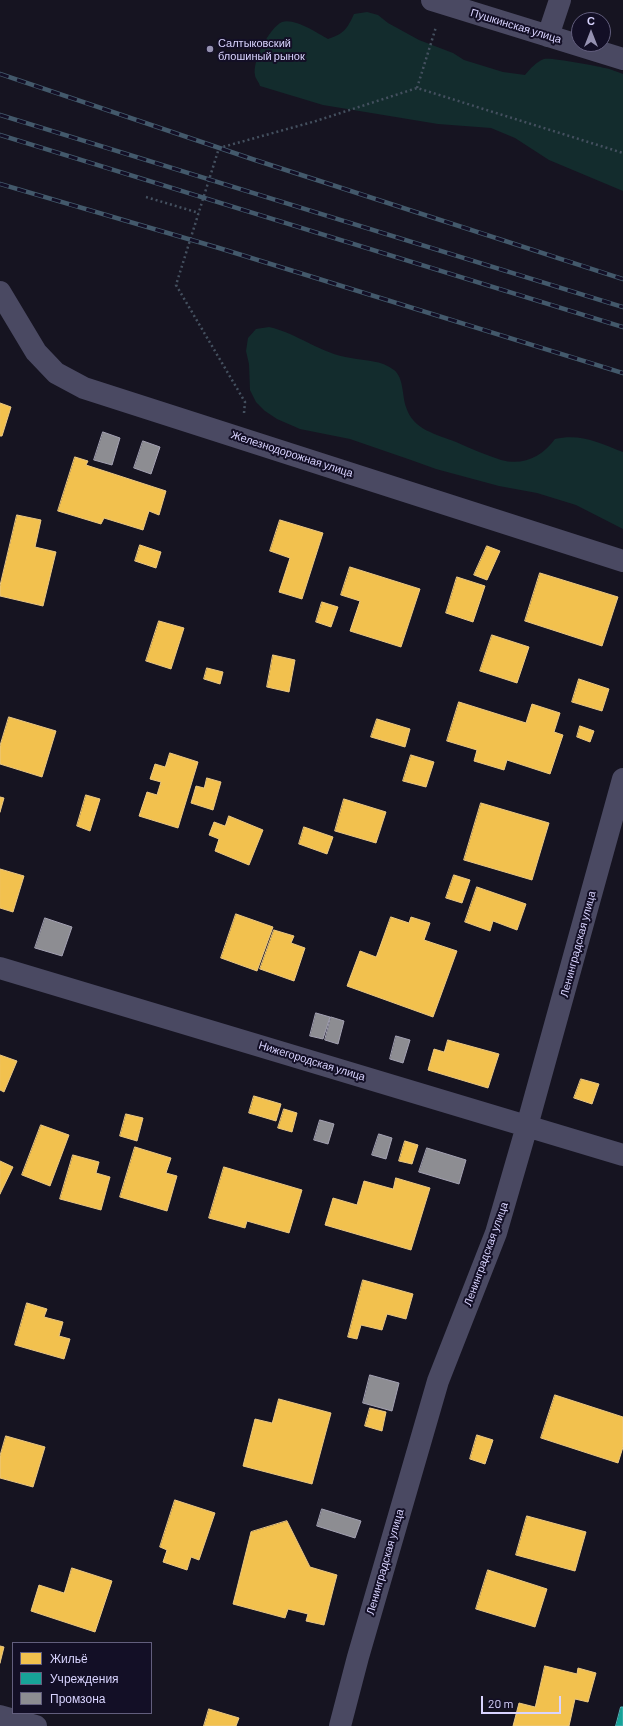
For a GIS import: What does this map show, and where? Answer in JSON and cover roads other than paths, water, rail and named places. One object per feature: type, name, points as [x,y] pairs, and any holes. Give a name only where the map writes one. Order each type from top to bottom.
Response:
[{"type":"street","points":[[548,36],[560,0]]},
{"type":"street","name":"Пушкинская улица","points":[[438,2],[623,59]]},
{"type":"street","name":"Железнодорожная улица","points":[[0,292],[36,352],[56,373],[84,388],[242,437],[623,561]]},
{"type":"street","name":"Ленинградская улица","points":[[340,1726],[360,1650],[438,1381],[496,1233],[623,779]]},
{"type":"street","name":"Нижегородская улица","points":[[0,968],[623,1155]]},
{"type":"street","points":[[0,1716],[36,1726]]},
{"type":"railway","points":[[0,74],[255,160],[623,279]]},
{"type":"railway","points":[[0,115],[623,307]]},
{"type":"railway","points":[[0,135],[623,327]]},
{"type":"railway","points":[[0,184],[219,248],[623,373]]},
{"type":"place","name":"Салтыковский блошиный рынок","points":[[210,49]]}]
